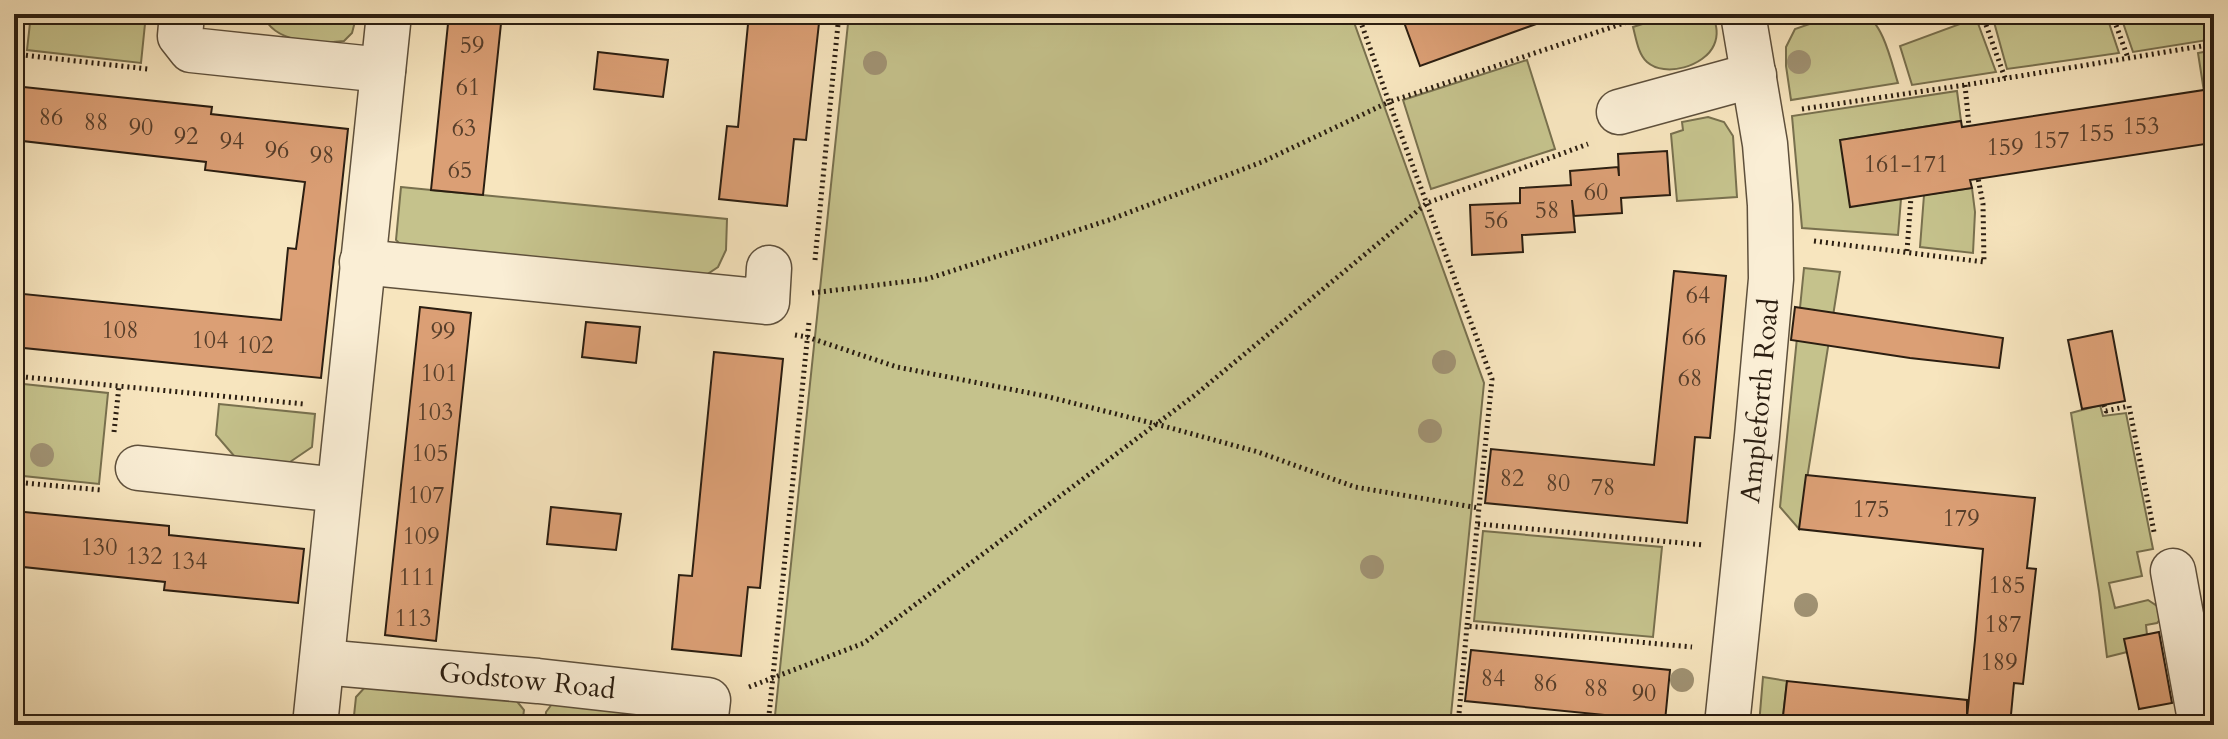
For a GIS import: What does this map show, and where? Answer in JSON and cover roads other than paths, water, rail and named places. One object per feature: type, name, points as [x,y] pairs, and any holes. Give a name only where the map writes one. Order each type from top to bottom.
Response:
[{"type":"street","points":[[182,14],[180,36],[191,50],[383,70]]},
{"type":"street","points":[[315,725],[389,14]]},
{"type":"street","name":"Ampleforth Road","points":[[1727,725],[1768,322],[1771,236],[1758,95],[1743,14]]},
{"type":"street","points":[[1619,112],[1758,95]]},
{"type":"street","points":[[362,262],[768,285]]},
{"type":"street","points":[[123,479],[339,490]]},
{"type":"street","points":[[2173,571],[2201,725]]},
{"type":"street","name":"Godstow Road","points":[[322,662],[708,700],[705,725]]}]
